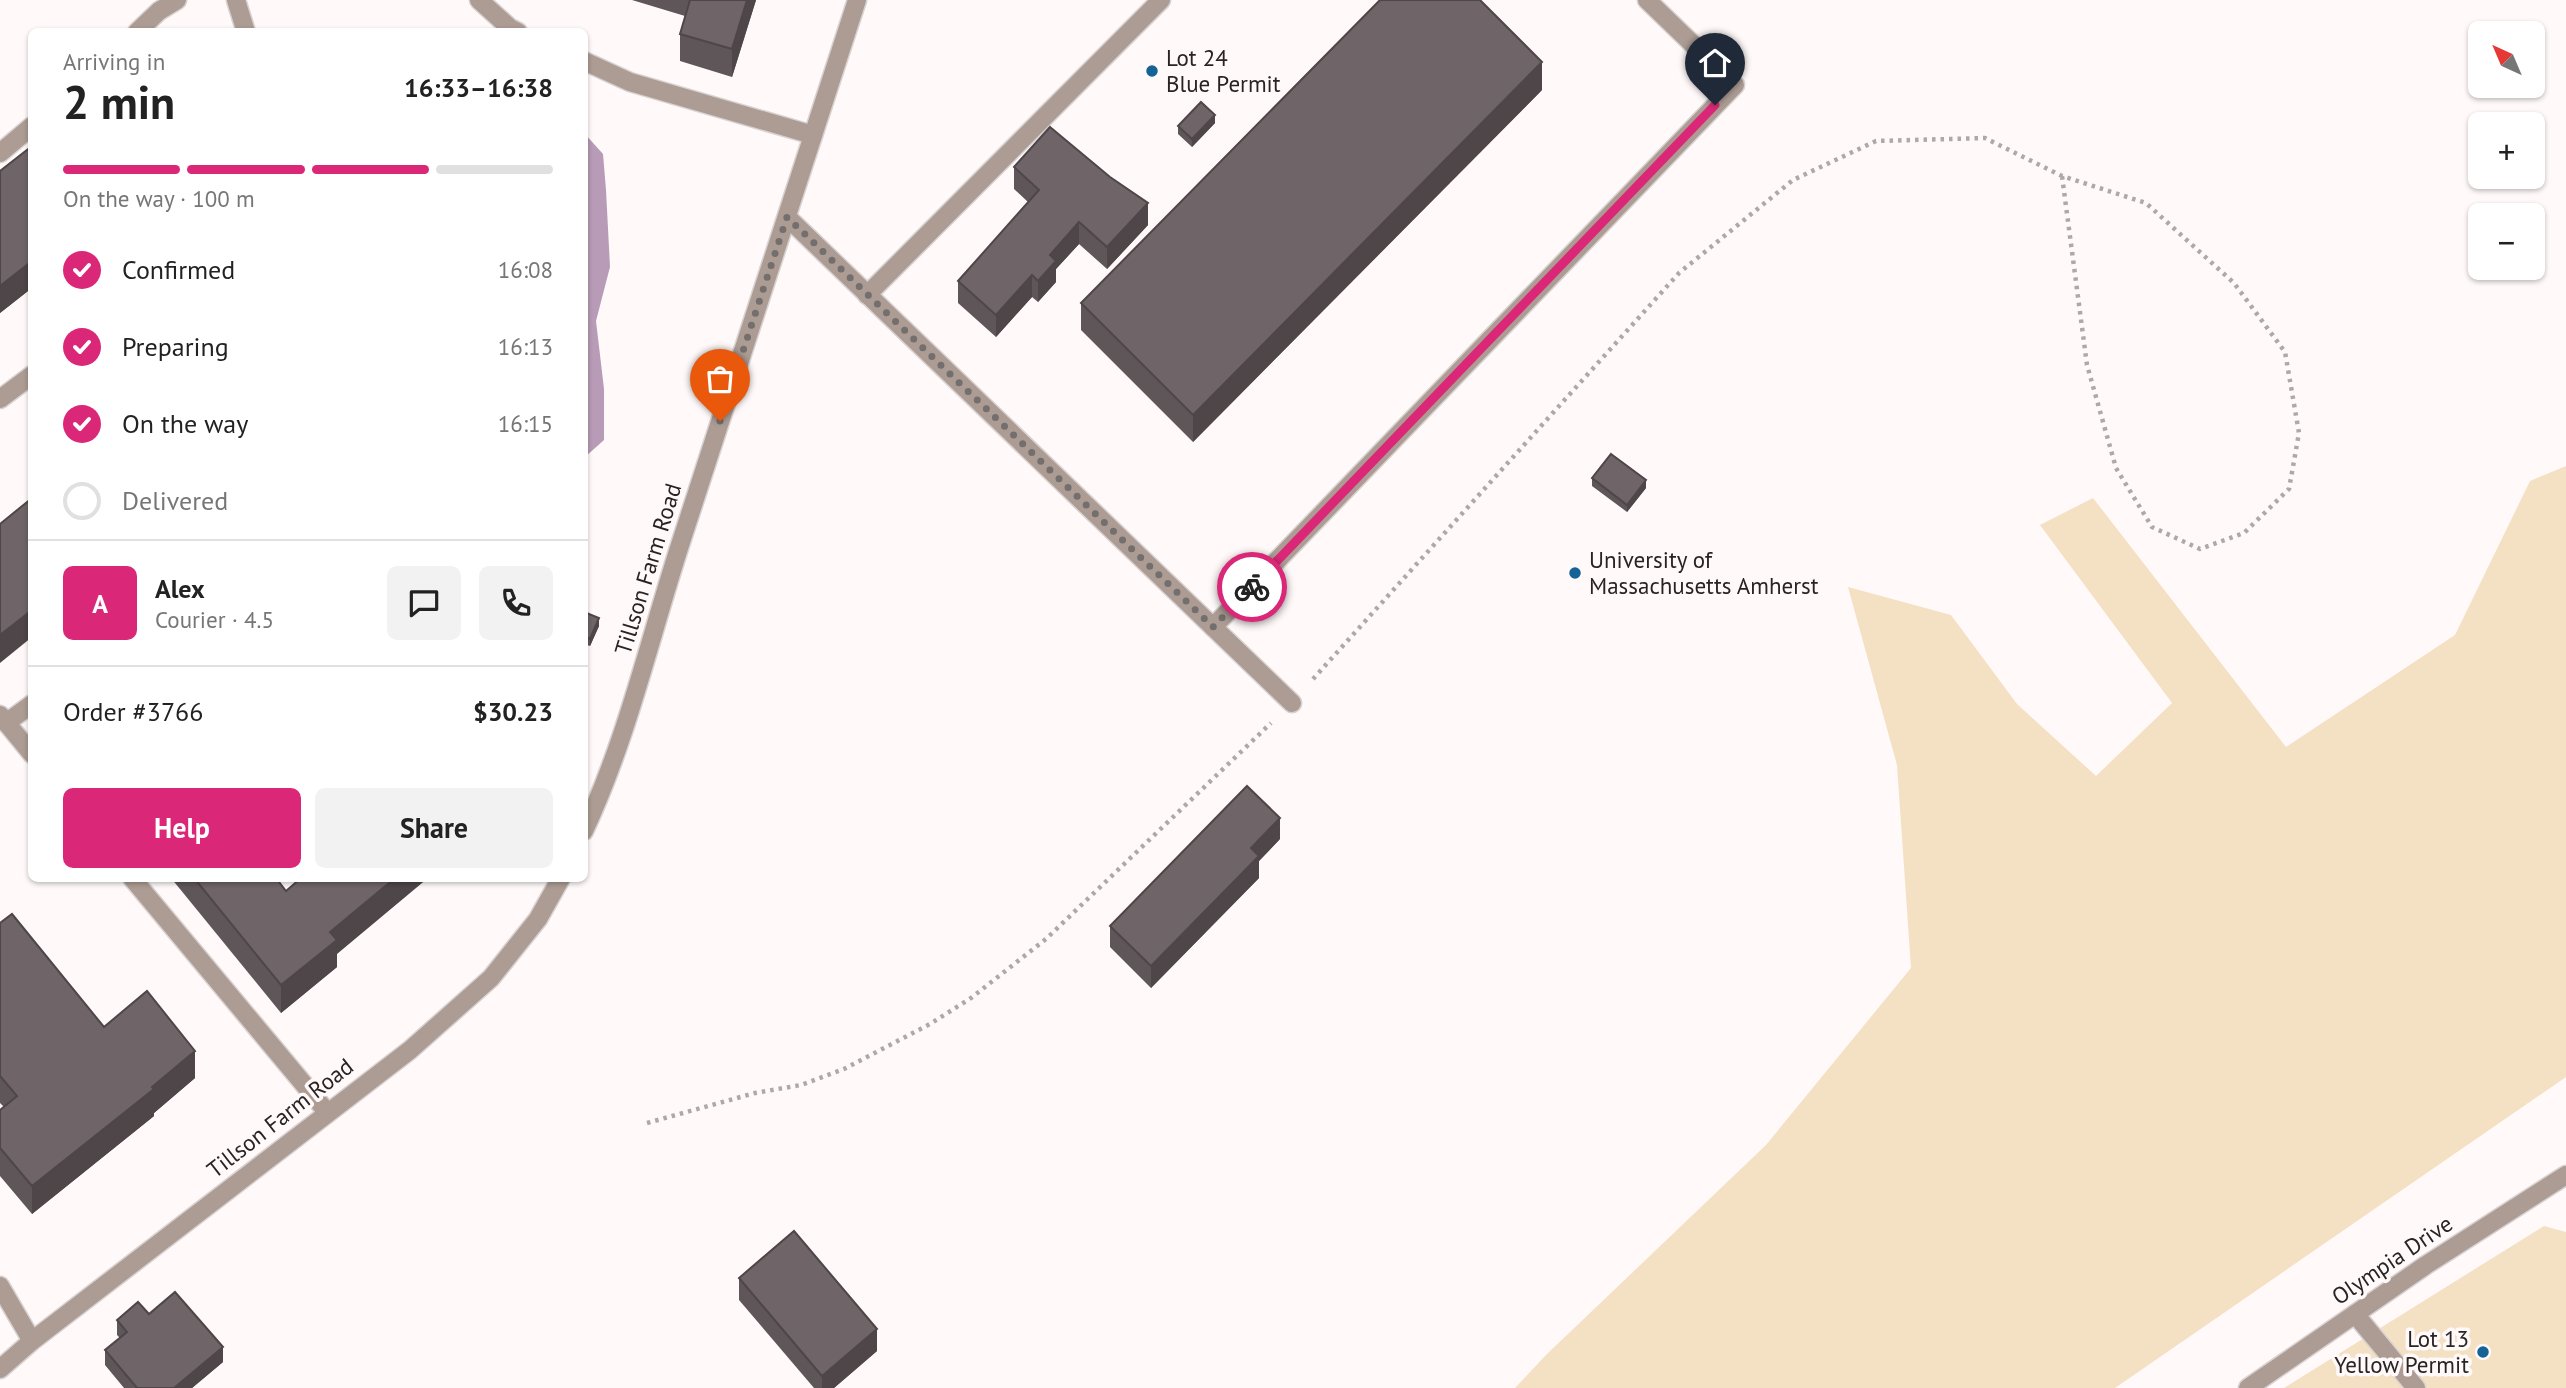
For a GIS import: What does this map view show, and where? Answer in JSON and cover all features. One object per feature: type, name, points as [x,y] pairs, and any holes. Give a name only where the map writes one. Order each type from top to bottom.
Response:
[{"type":"street","points":[[236,0],[245,28]]},
{"type":"street","points":[[478,0],[510,28]]},
{"type":"street","name":"Tillson Farm Road","points":[[588,814],[592,796],[631,710],[679,549],[857,0]]},
{"type":"street","points":[[867,295],[1161,0]]},
{"type":"street","points":[[1213,627],[1735,85],[1647,0]]},
{"type":"street","points":[[141,28],[166,3]]},
{"type":"street","points":[[588,63],[630,82],[813,135]]},
{"type":"street","points":[[0,153],[28,128]]},
{"type":"street","points":[[787,217],[1292,703]]},
{"type":"street","points":[[0,399],[28,377]]},
{"type":"street","points":[[28,706],[3,719],[28,749]]},
{"type":"street","points":[[135,882],[327,1112]]},
{"type":"street","name":"Tillson Farm Road","points":[[0,1369],[32,1341],[410,1050],[491,978],[538,919],[559,882]]},
{"type":"street","name":"Olympia Drive","points":[[2248,1388],[2566,1175]]},
{"type":"street","points":[[0,1286],[32,1341]]},
{"type":"street","points":[[2355,1314],[2416,1388]]},
{"type":"path","points":[[647,1123],[755,1093],[801,1084],[844,1069],[930,1024],[971,998],[1046,939],[1292,703],[1679,273],[1793,180],[1876,141],[1985,138],[2062,176],[2146,203],[2234,283],[2286,352],[2299,433],[2289,489],[2244,533],[2200,549],[2152,527],[2116,468],[2087,365],[2062,176]]},
{"type":"shaded area","points":[[588,137],[603,154],[606,190],[610,267],[596,321],[604,389],[604,440],[588,454]]},
{"type":"shaded area","points":[[2566,466],[2566,1077],[2115,1388],[1515,1388],[1547,1354],[1766,1145],[1911,968],[1897,765],[1848,587],[1951,615],[2017,704],[2096,776],[2172,703],[2040,525],[2093,498],[2286,747],[2455,635],[2530,481]]},
{"type":"shaded area","name":"Lot 13 Yellow Permit","points":[[2544,1226],[2566,1232],[2566,1388],[2284,1388]]},
{"type":"building","points":[[690,0],[747,0],[732,49],[680,34]]},
{"type":"building","points":[[1380,0],[1480,0],[1542,62],[1193,415],[1081,303]]},
{"type":"building","points":[[1201,102],[1215,115],[1192,139],[1178,126]]},
{"type":"building","points":[[1050,127],[1110,177],[1148,203],[1107,247],[1079,222],[1050,255],[1056,261],[1038,281],[1032,275],[996,315],[958,281],[1039,190],[1014,167]]},
{"type":"building","points":[[28,149],[28,264],[0,286],[0,171]]},
{"type":"building","points":[[1611,454],[1646,480],[1627,505],[1592,478]]},
{"type":"building","points":[[28,501],[28,613],[0,635],[0,524]]},
{"type":"building","points":[[588,614],[599,618],[590,639],[588,638]]},
{"type":"building","points":[[1247,786],[1280,818],[1251,848],[1259,856],[1151,966],[1110,926]]},
{"type":"building","points":[[197,882],[279,882],[286,891],[296,882],[390,882],[330,932],[337,940],[281,985]]},
{"type":"building","points":[[12,914],[104,1027],[147,991],[195,1051],[152,1087],[154,1089],[32,1186],[0,1148],[0,1110],[17,1096],[0,1076],[0,923]]},
{"type":"building","points":[[794,1231],[877,1329],[822,1376],[739,1278]]},
{"type":"building","points":[[175,1292],[223,1347],[174,1388],[137,1388],[105,1350],[127,1332],[117,1320],[138,1302],[149,1314]]},
{"type":"way so far","points":[[720,421],[787,217],[1213,627],[1252,587]]},
{"type":"place","name":"Lot 24 Blue Permit","points":[[1152,71]]},
{"type":"place","name":"University of Massachusetts Amherst","points":[[1575,573]]},
{"type":"place","name":"Lot 13 Yellow Permit","points":[[2483,1352]]},
{"type":"route","points":[[1252,587],[1715,105]]}]
